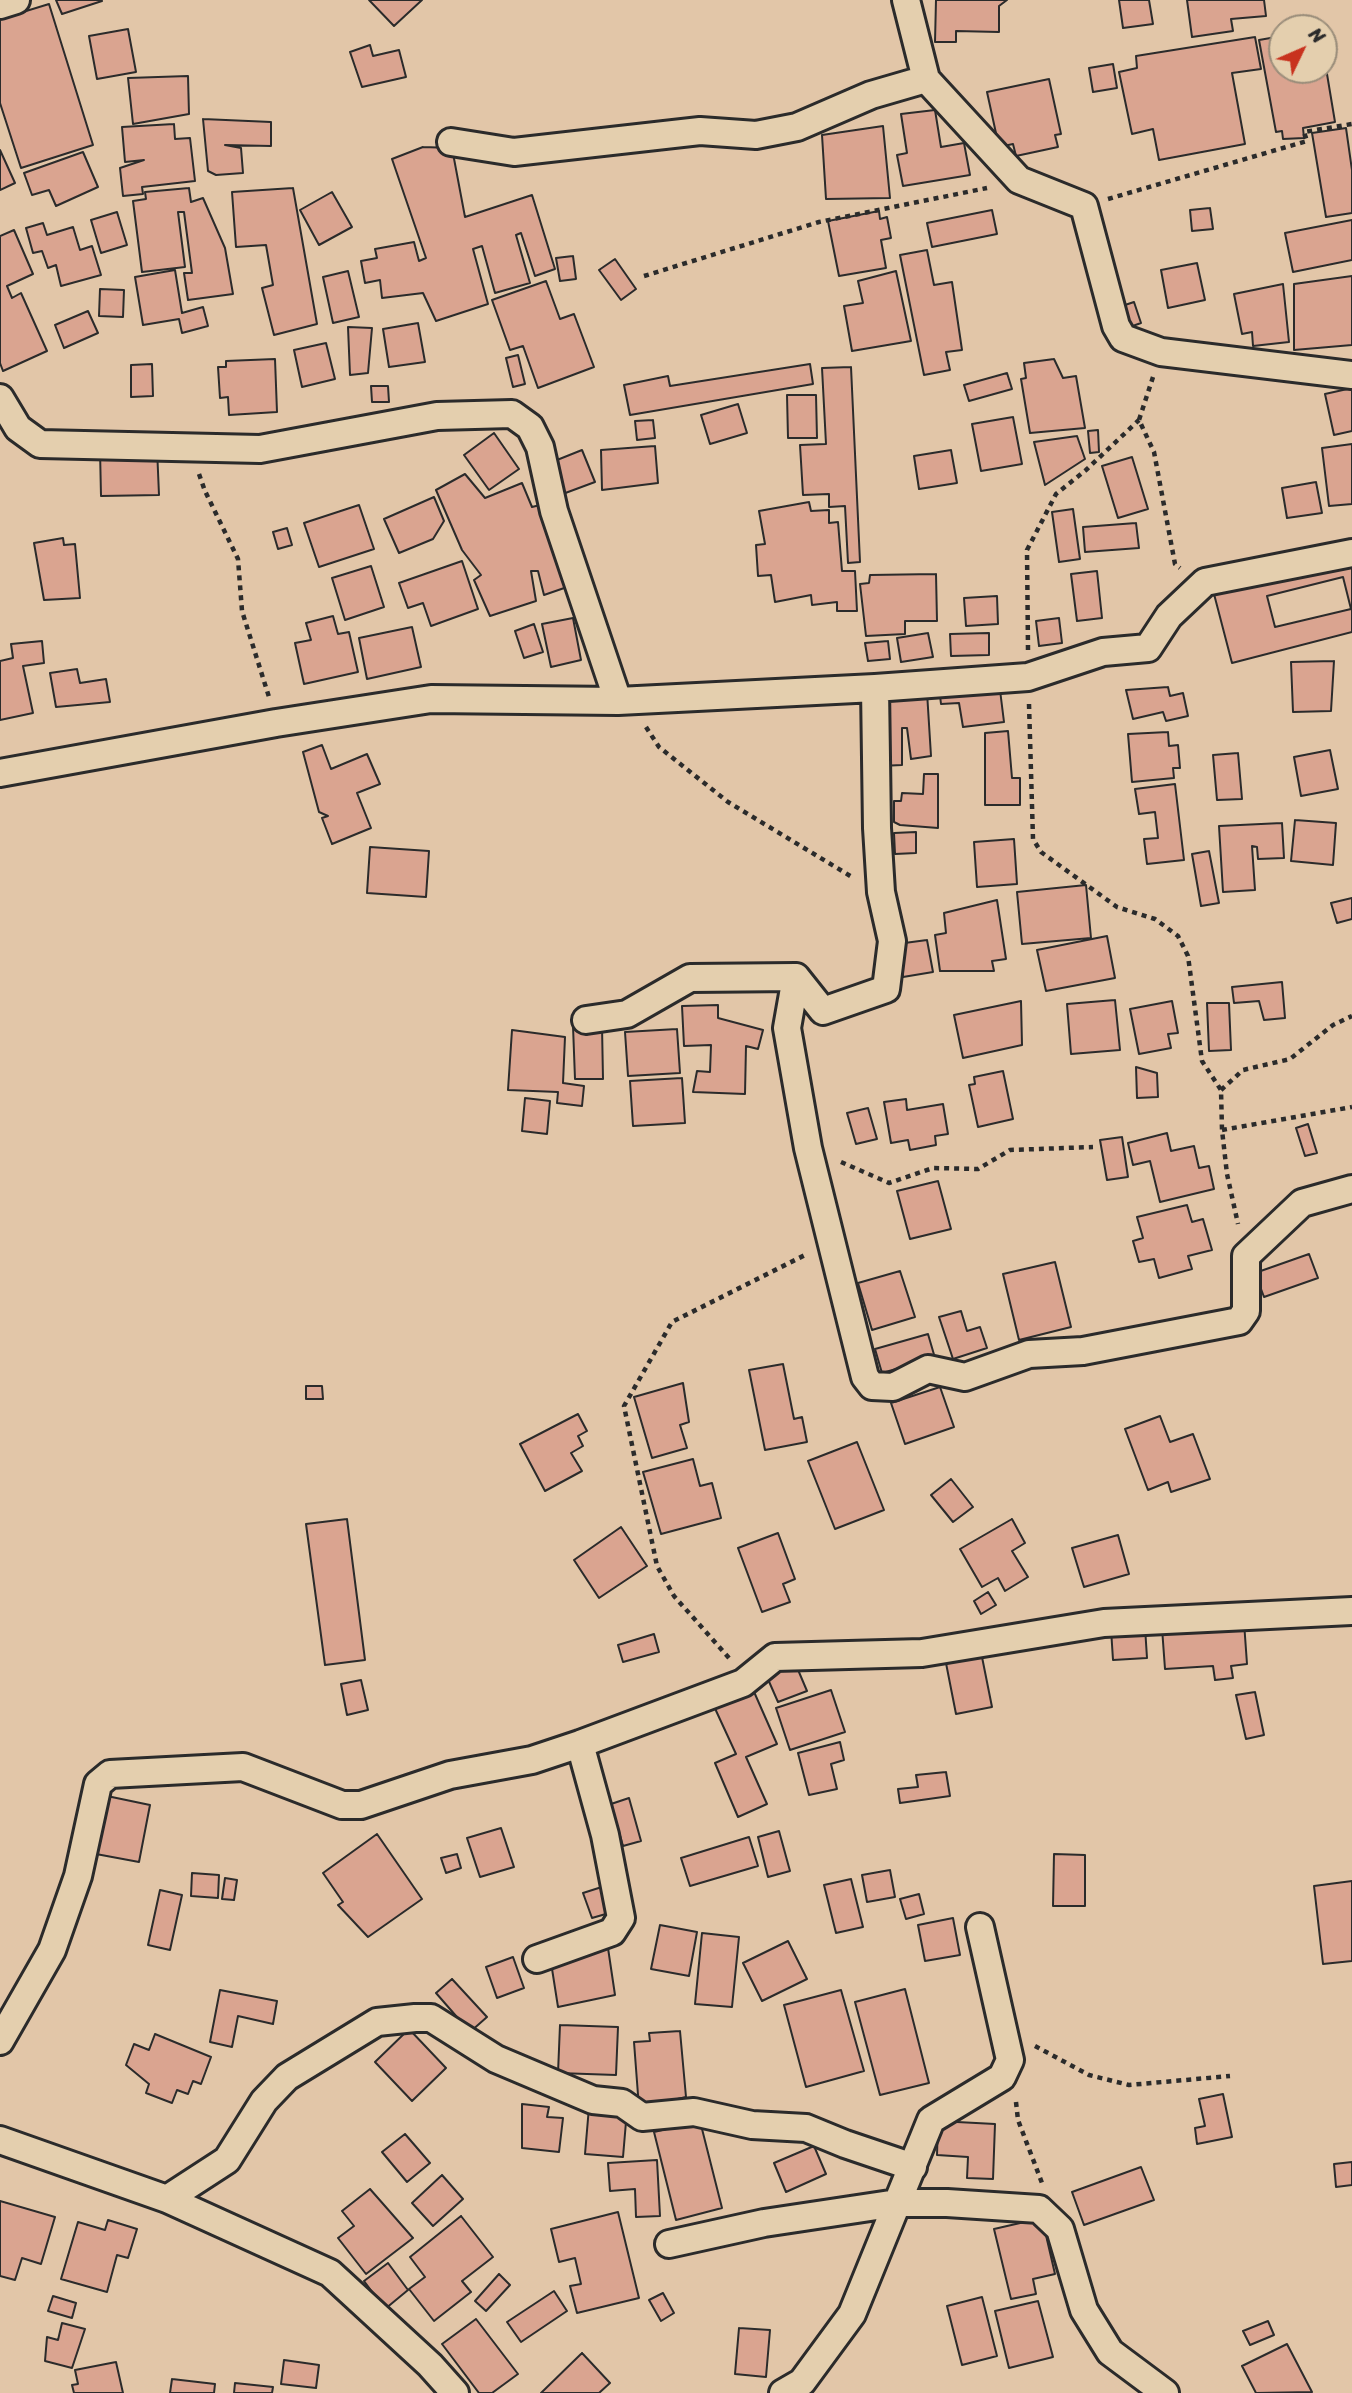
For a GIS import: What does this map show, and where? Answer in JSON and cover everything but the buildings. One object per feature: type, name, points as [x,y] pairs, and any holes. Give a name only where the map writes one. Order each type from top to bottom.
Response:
[{"type":"street","points":[[0,5],[16,0]]},
{"type":"street","points":[[906,0],[926,79],[1019,180],[1084,206],[1116,326],[1123,338],[1161,352],[1352,375]]},
{"type":"street","points":[[451,142],[514,152],[700,131],[756,135],[797,127],[871,95],[926,79]]},
{"type":"street","points":[[0,398],[18,428],[40,444],[260,449],[437,416],[512,414],[530,427],[540,447],[554,511],[623,701]]},
{"type":"street","points":[[0,774],[276,723],[430,699],[623,701],[1028,677],[1103,652],[1148,648],[1169,616],[1205,582],[1352,553]]},
{"type":"street","points":[[796,977],[823,1011],[886,989],[892,941],[881,892],[877,828],[875,688]]},
{"type":"street","points":[[586,1020],[627,1014],[690,978],[796,977]]},
{"type":"street","points":[[796,977],[786,1028],[808,1148],[865,1377],[872,1385],[893,1387],[928,1369],[965,1377],[1029,1354],[1083,1351],[1239,1321],[1246,1311],[1245,1255],[1303,1203],[1352,1189]]},
{"type":"street","points":[[0,2041],[52,1950],[78,1876],[98,1784],[110,1774],[243,1767],[342,1805],[361,1805],[450,1775],[532,1760],[580,1744],[743,1684],[775,1657],[922,1653],[1104,1623],[1352,1611]]},
{"type":"street","points":[[537,1959],[612,1932],[621,1917],[605,1835],[580,1744]]},
{"type":"street","points":[[783,2393],[802,2382],[852,2314],[931,2120],[1002,2077],[1010,2060],[980,1927]]},
{"type":"street","points":[[167,2199],[227,2160],[264,2101],[287,2077],[377,2022],[415,2018],[431,2018],[496,2059],[593,2100],[622,2103],[642,2117],[694,2112],[752,2125],[806,2128],[913,2167]]},
{"type":"street","points":[[0,2140],[167,2199],[330,2273],[430,2365],[455,2393]]},
{"type":"street","points":[[669,2244],[764,2223],[897,2203],[947,2203],[1039,2209],[1060,2229],[1084,2310],[1111,2352],[1165,2393]]},
{"type":"path","points":[[1084,206],[1307,141],[1304,132],[1352,124]]},
{"type":"path","points":[[644,276],[820,222],[1019,180]]},
{"type":"path","points":[[1161,352],[1139,420],[1056,494],[1027,550],[1033,839],[1041,852],[1118,906],[1155,919],[1178,936],[1188,956],[1202,1061],[1221,1090],[1227,1174],[1245,1255]]},
{"type":"path","points":[[1139,420],[1154,452],[1175,564],[1187,575],[1205,582]]},
{"type":"path","points":[[190,447],[205,491],[238,559],[242,611],[276,723]]},
{"type":"path","points":[[623,701],[659,747],[728,802],[840,871],[881,892]]},
{"type":"path","points":[[1221,1090],[1243,1070],[1290,1059],[1333,1025],[1352,1016]]},
{"type":"path","points":[[1222,1130],[1352,1107]]},
{"type":"path","points":[[808,1148],[889,1183],[933,1168],[978,1170],[1010,1150],[1093,1147]]},
{"type":"path","points":[[743,1684],[730,1659],[674,1596],[657,1566],[624,1406],[672,1322],[830,1242]]},
{"type":"path","points":[[1003,2029],[1089,2075],[1129,2085],[1230,2076]]},
{"type":"path","points":[[1010,2060],[1018,2120],[1060,2229]]}]
